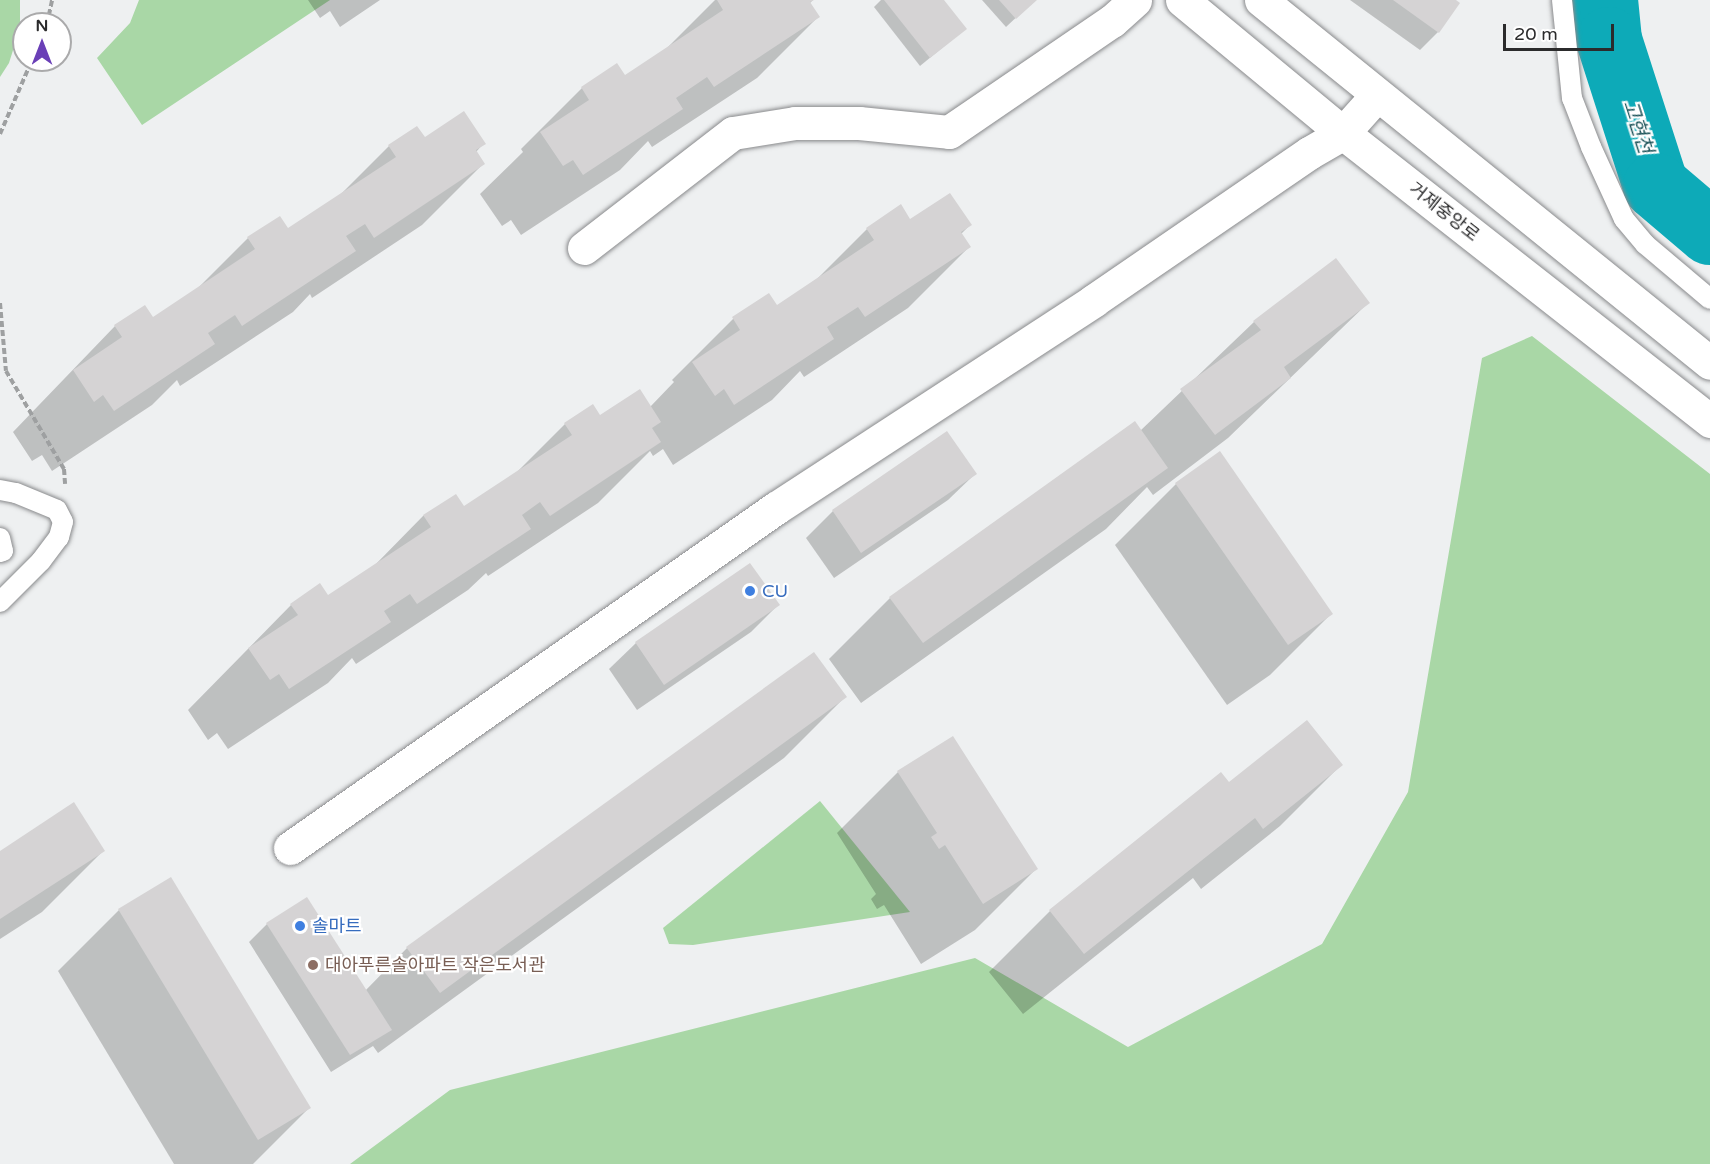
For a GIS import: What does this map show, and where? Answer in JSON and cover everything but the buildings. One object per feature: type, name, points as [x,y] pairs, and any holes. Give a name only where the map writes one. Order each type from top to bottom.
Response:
[{"type":"street","points":[[584,248],[733,133],[795,123],[859,123],[949,132],[1112,21],[1135,0]]},
{"type":"street","name":"거제중앙로","points":[[1182,0],[1343,133],[1710,420]]},
{"type":"street","points":[[1261,0],[1710,363]]},
{"type":"street","points":[[290,849],[776,508],[1093,302],[1309,153],[1343,133],[1377,95]]},
{"type":"lane","points":[[1562,0],[1572,98],[1591,147],[1624,219],[1645,244],[1710,299]]},
{"type":"lane","points":[[0,490],[16,493],[57,510],[63,522],[59,537],[41,561],[0,602]]},
{"type":"lane","points":[[0,538],[3,551],[0,552]]},
{"type":"path","points":[[0,134],[27,72]]},
{"type":"path","points":[[0,303],[6,371],[64,469],[64,492],[57,510]]},
{"type":"green space","points":[[0,0],[20,0],[20,12],[12,12],[12,53],[0,77]]},
{"type":"green space","points":[[139,0],[330,0],[142,125],[97,58],[130,23]]},
{"type":"green space","points":[[1532,336],[1710,474],[1710,1164],[350,1164],[450,1090],[975,958],[1128,1047],[1322,944],[1408,792],[1482,358]]},
{"type":"green space","points":[[820,801],[910,912],[693,945],[669,944],[663,928]]},
{"type":"waterway","name":"고현천","points":[[1605,0],[1609,40],[1656,186],[1710,232]]},
{"type":"place","name":"CU","points":[[750,591]]},
{"type":"place","name":"솔마트","points":[[300,926]]},
{"type":"place","name":"대아푸른솔아파트 작은도서관","points":[[313,965]]}]
